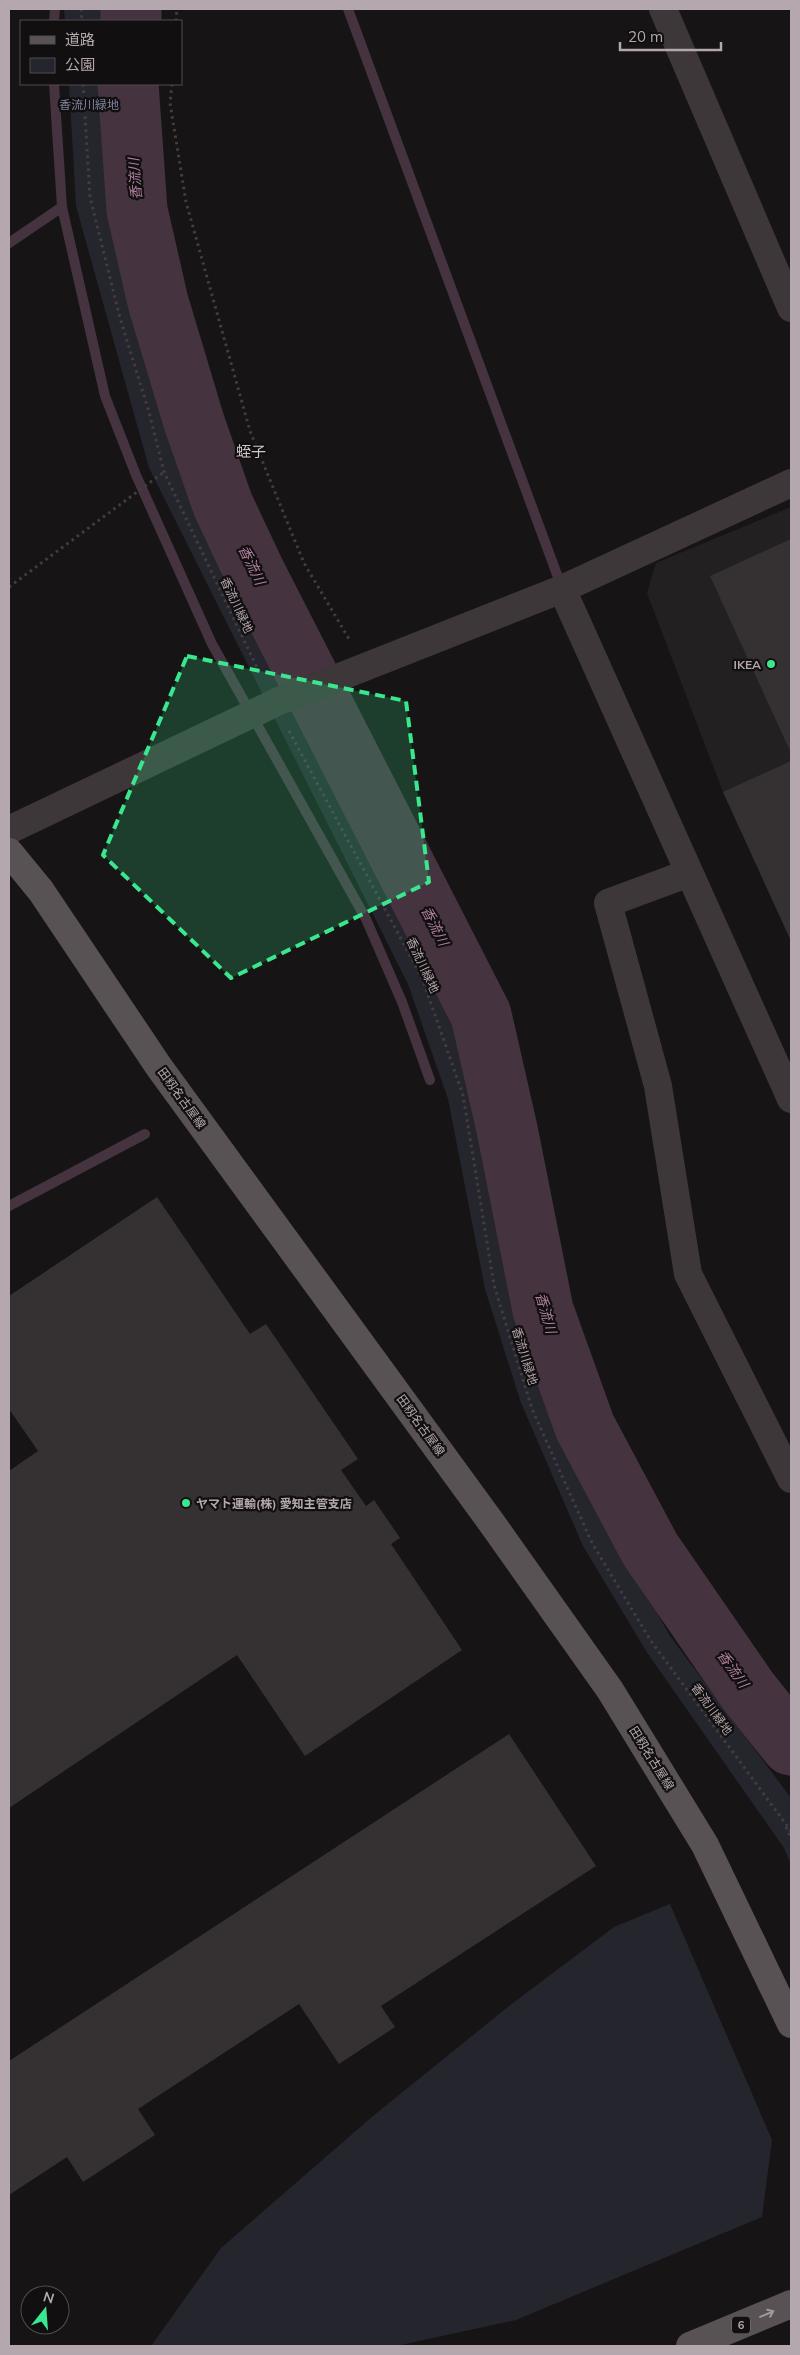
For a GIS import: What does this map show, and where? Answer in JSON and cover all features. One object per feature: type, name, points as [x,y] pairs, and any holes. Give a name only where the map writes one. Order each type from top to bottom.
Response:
[{"type":"main road","name":"田籾名古屋線","points":[[9,852],[41,891],[159,1066],[462,1482],[610,1690],[705,1845],[791,2024]]},
{"type":"main road","name":"6","points":[[690,2346],[791,2304]]},
{"type":"street","points":[[663,9],[791,308]]},
{"type":"street","points":[[9,830],[276,702],[562,589],[791,483]]},
{"type":"street","points":[[562,589],[791,1099]]},
{"type":"street","points":[[689,872],[608,903],[658,1086],[688,1274],[791,1479]]},
{"type":"path","name":"香流川緑地","points":[[83,85],[90,197],[120,318],[149,412],[164,472],[276,702],[422,978],[463,1095],[494,1285],[532,1409],[592,1543],[651,1642],[791,1831]]},
{"type":"path","points":[[172,85],[170,103],[186,202],[250,431],[304,563],[352,671]]},
{"type":"path","points":[[9,586],[164,472]]},
{"type":"path","points":[[784,1823],[791,1838]]},
{"type":"highlighted area","points":[[187,656],[406,701],[429,882],[231,978],[103,855]]},
{"type":"shaded area","points":[[791,507],[791,941],[723,792],[647,593],[656,563]]},
{"type":"green space","points":[[64,9],[103,9],[103,20],[65,20]]},
{"type":"green space","name":"香流川緑地","points":[[69,85],[106,85],[112,204],[188,472],[436,969],[480,1094],[519,1287],[546,1394],[612,1532],[670,1636],[791,1798],[791,1864],[784,1848],[648,1654],[583,1546],[521,1403],[485,1289],[448,1099],[408,984],[149,468],[76,206]]},
{"type":"green space","points":[[670,1904],[772,2140],[762,2217],[516,2320],[396,2346],[151,2346],[221,2248],[373,2116],[509,2006],[614,1927]]},
{"type":"building","name":"IKEA","points":[[791,539],[791,753],[710,576]]},
{"type":"building","points":[[791,761],[791,941],[723,792]]},
{"type":"building","name":"ヤマト運輸(株) 愛知主管支店","points":[[157,1197],[250,1334],[266,1324],[358,1459],[341,1470],[366,1506],[374,1500],[400,1538],[391,1544],[462,1650],[305,1756],[237,1655],[9,1808],[9,1471],[38,1451],[9,1409],[9,1296]]},
{"type":"building","points":[[509,1734],[596,1866],[381,2006],[395,2027],[339,2064],[299,2004],[138,2109],[155,2135],[83,2182],[67,2157],[9,2195],[9,2061]]},
{"type":"waterway","points":[[54,20],[55,9]]},
{"type":"waterway","name":"香流川","points":[[131,9],[131,20]]},
{"type":"waterway","points":[[348,9],[562,588]]},
{"type":"waterway","points":[[9,243],[62,207],[54,85]]},
{"type":"waterway","name":"香流川","points":[[128,85],[137,210],[158,302],[194,422],[223,505],[255,573],[481,1015],[507,1129],[543,1310],[585,1427],[650,1549],[748,1691],[791,1745]]},
{"type":"waterway","points":[[62,207],[105,396],[136,475],[212,644],[366,919],[402,1002],[430,1080]]},
{"type":"waterway","points":[[9,1206],[145,1134]]},
{"type":"place","name":"IKEA","points":[[771,664]]},
{"type":"place","name":"ヤマト運輸(株) 愛知主管支店","points":[[186,1503]]},
{"type":"district","name":"蛭子","points":[[251,451]]}]
